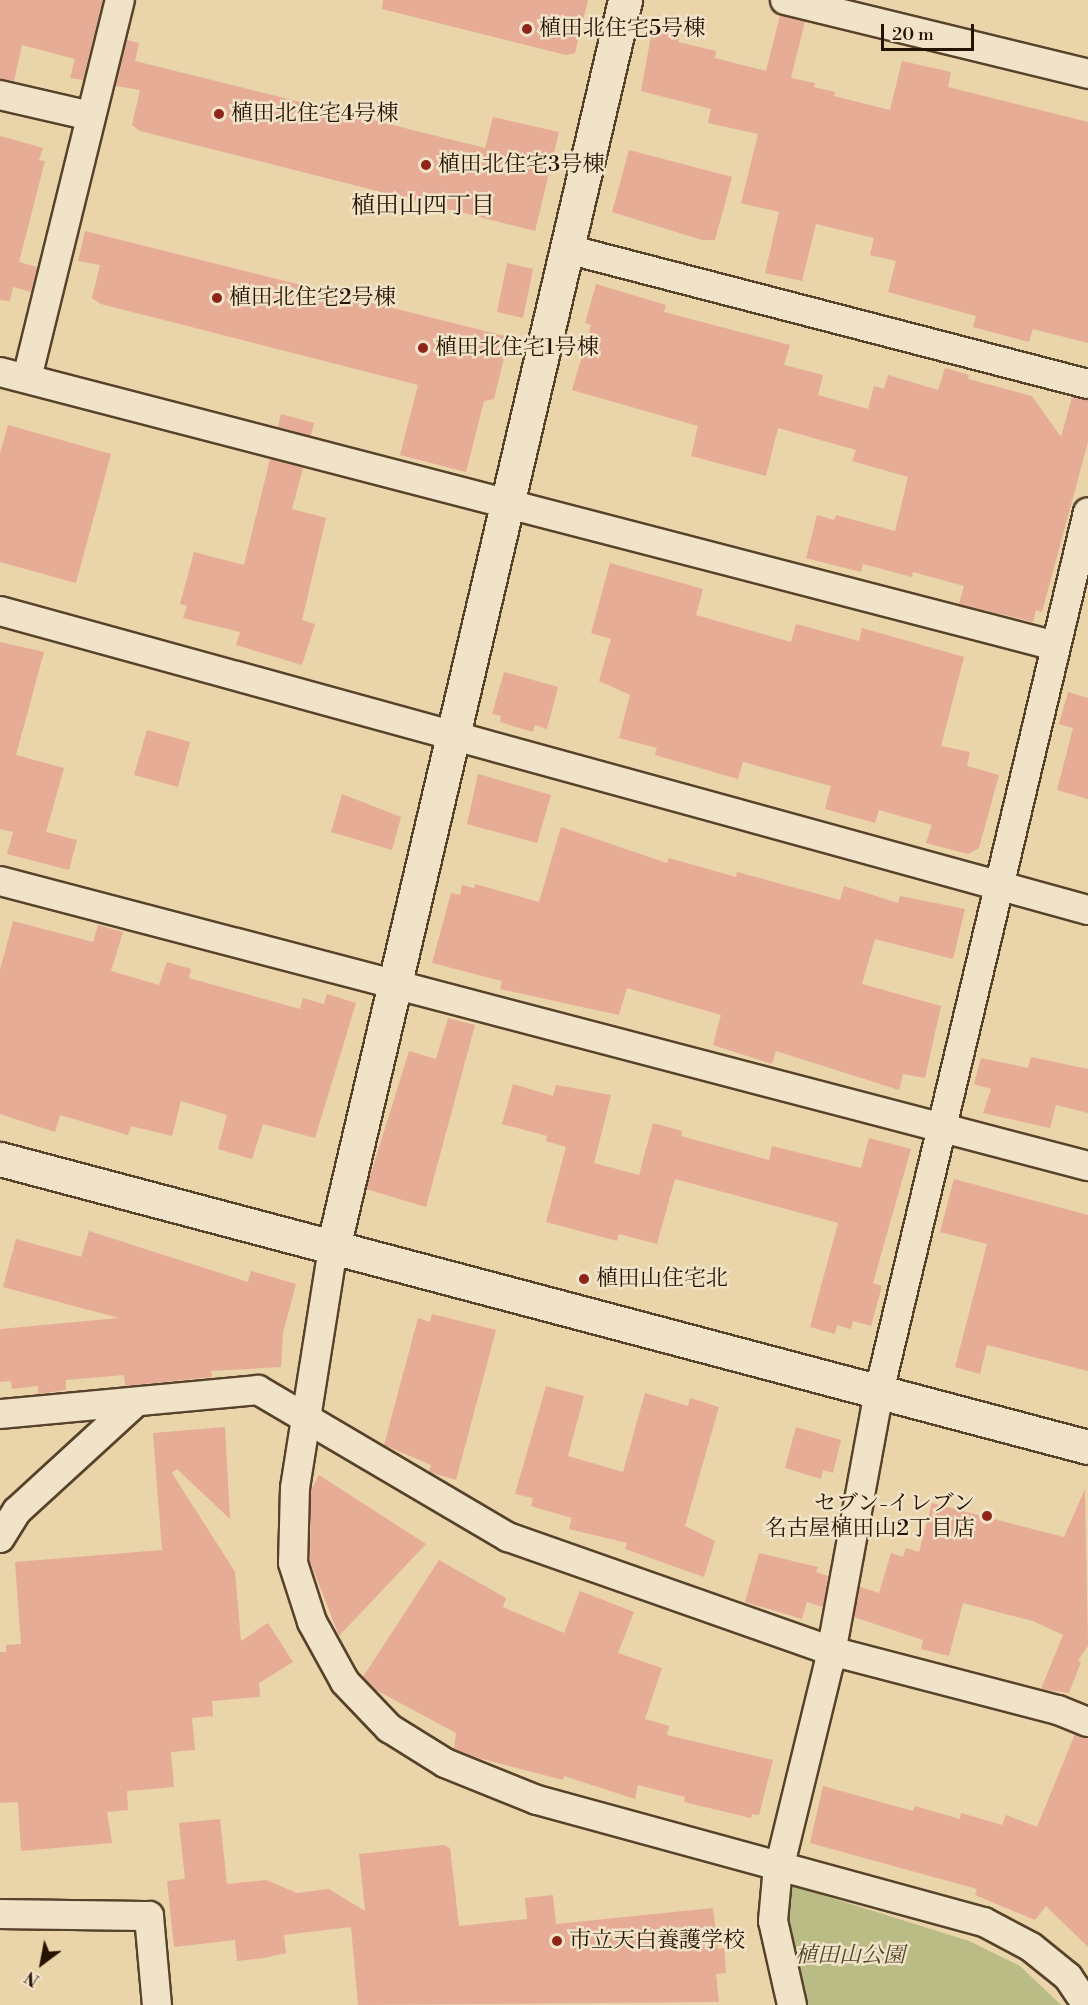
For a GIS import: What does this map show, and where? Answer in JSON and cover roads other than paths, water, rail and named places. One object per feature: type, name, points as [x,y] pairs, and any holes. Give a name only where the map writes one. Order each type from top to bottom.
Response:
[{"type":"street","points":[[27,378],[120,0]]},
{"type":"street","points":[[625,0],[333,1248],[296,1488],[293,1563],[312,1622],[345,1682],[389,1728],[445,1763],[537,1800],[984,1922],[1031,1947],[1061,1971],[1087,2005]]},
{"type":"street","points":[[785,0],[1088,74]]},
{"type":"street","points":[[0,95],[92,116]]},
{"type":"street","points":[[567,249],[1088,384]]},
{"type":"street","points":[[0,372],[507,505],[1056,645]]},
{"type":"street","points":[[792,2005],[773,1921],[780,1867],[831,1651],[879,1392],[1056,645],[1084,549],[1088,512]]},
{"type":"street","points":[[0,611],[453,732],[1088,910]]},
{"type":"street","points":[[0,881],[1088,1167]]},
{"type":"street","points":[[0,1159],[1088,1447]]},
{"type":"street","points":[[0,1414],[258,1390],[508,1537],[831,1651],[1058,1710],[1088,1722]]},
{"type":"street","points":[[0,1538],[17,1511],[135,1403]]},
{"type":"street","points":[[0,1914],[149,1916],[158,2005]]},
{"type":"place","name":"植田北住宅5号棟","points":[[527,29]]},
{"type":"place","name":"植田北住宅4号棟","points":[[219,114]]},
{"type":"place","name":"植田北住宅3号棟","points":[[426,165]]},
{"type":"place","name":"植田北住宅2号棟","points":[[217,298]]},
{"type":"place","name":"植田北住宅1号棟","points":[[423,348]]},
{"type":"place","name":"植田山住宅北","points":[[584,1279]]},
{"type":"place","name":"セブン-イレブン 名古屋植田山2丁目店","points":[[987,1516]]},
{"type":"place","name":"市立天白養護学校","points":[[557,1941]]},
{"type":"district","name":"植田山四丁目","points":[[423,207]]},
{"type":"park label","name":"植田山公園","points":[[850,1956]]}]
